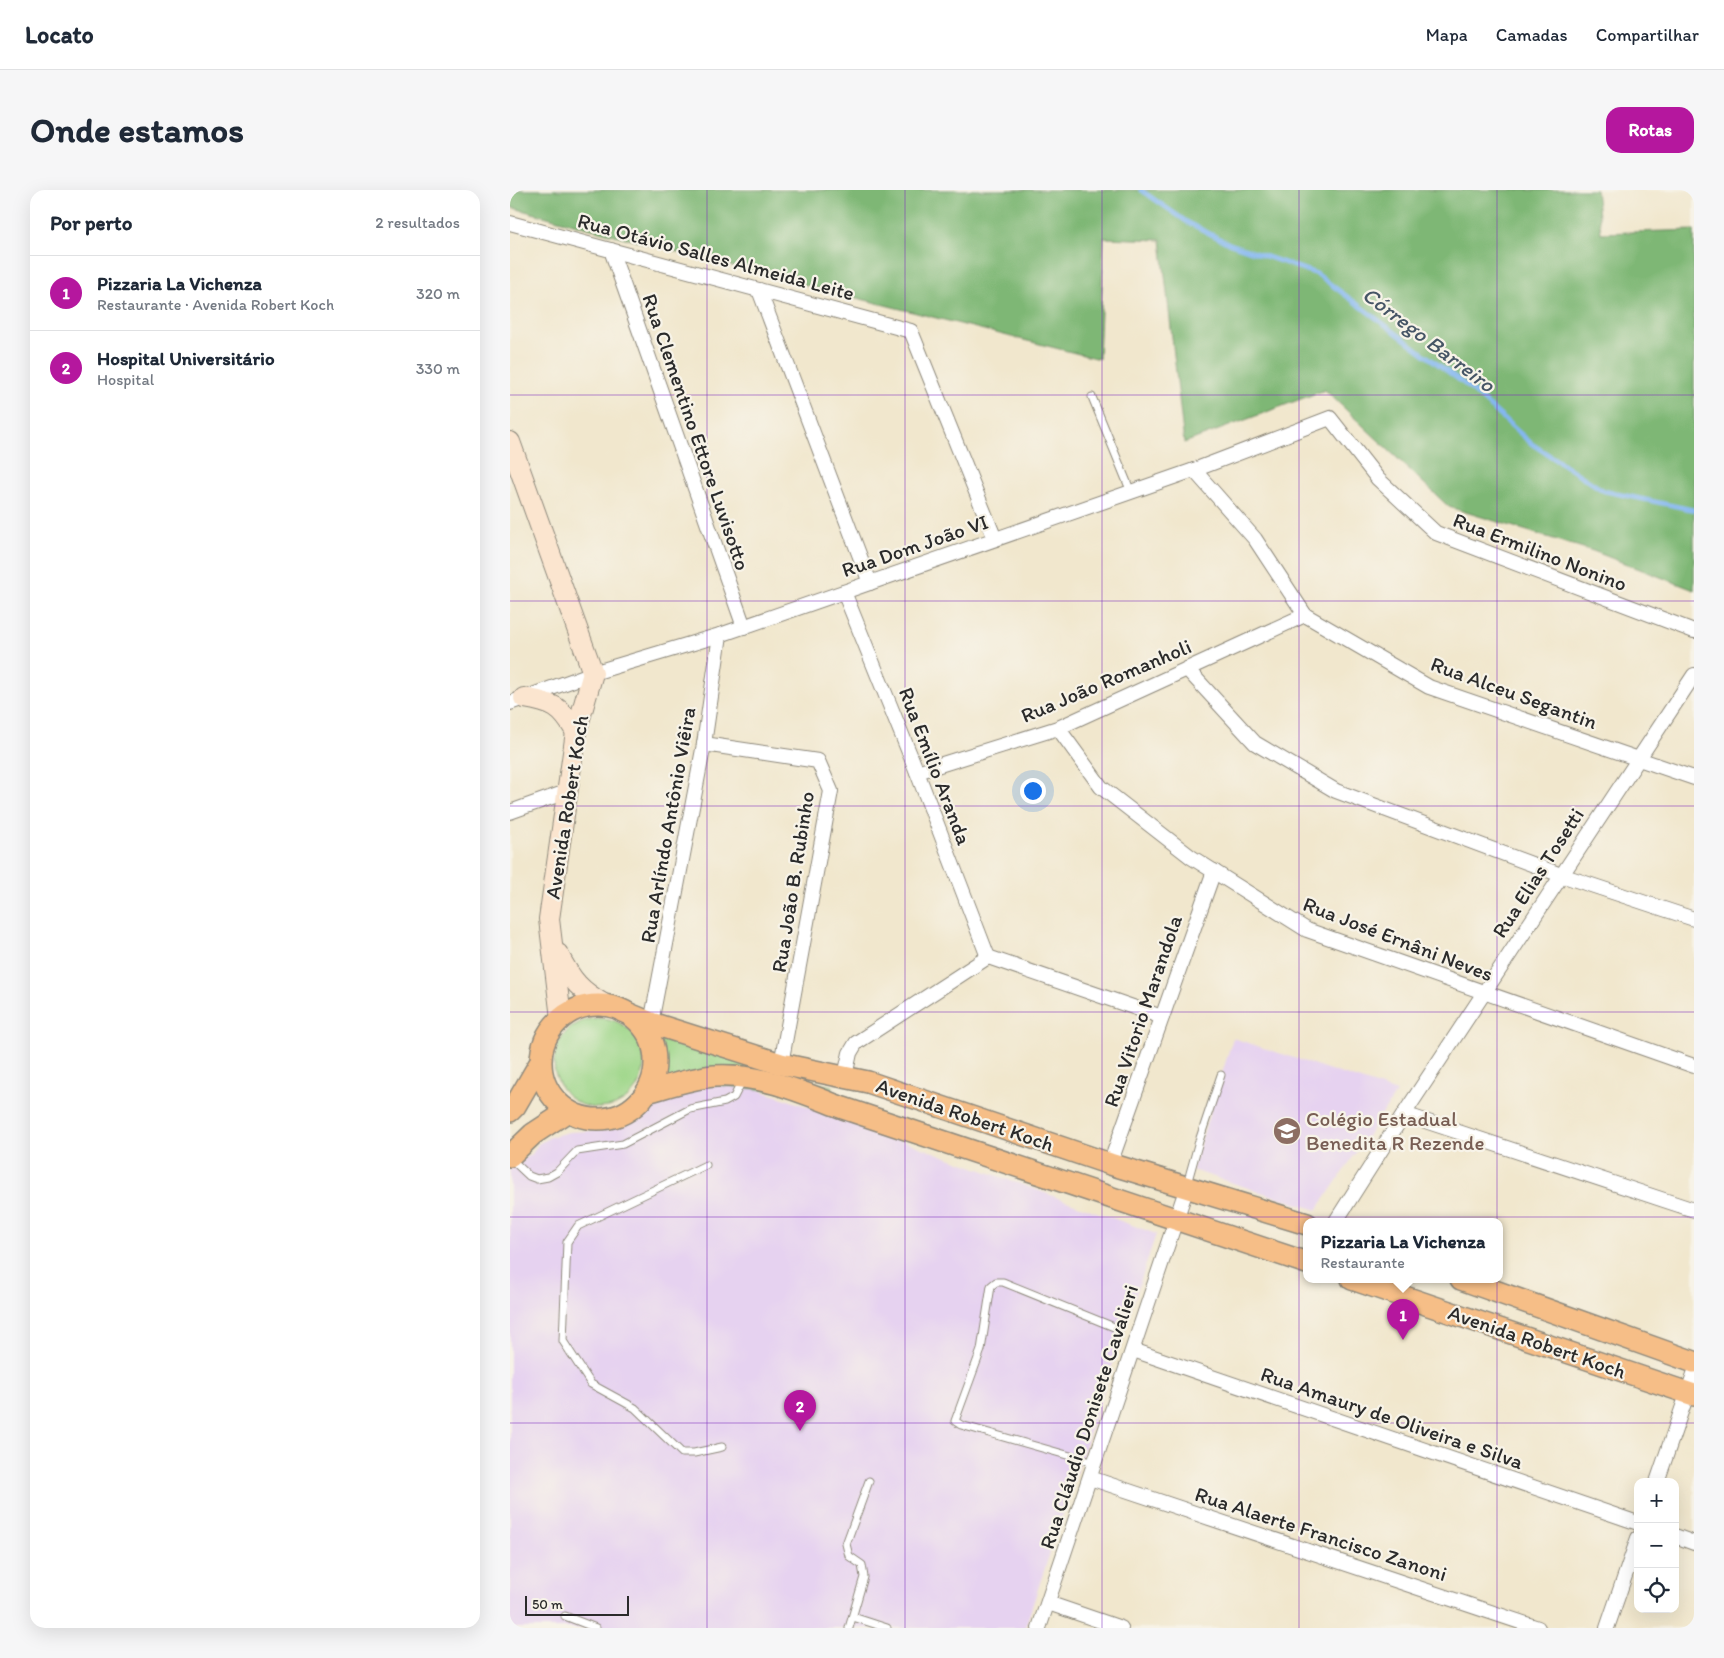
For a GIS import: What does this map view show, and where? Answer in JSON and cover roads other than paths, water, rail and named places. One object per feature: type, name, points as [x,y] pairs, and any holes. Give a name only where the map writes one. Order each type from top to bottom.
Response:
[{"type":"main road","points":[[510,1111],[516,1106],[540,1063],[543,1046],[550,1031],[561,1018],[575,1010],[591,1006],[615,1009],[638,1022],[649,1037],[654,1055],[654,1074],[647,1092],[635,1106],[620,1115],[602,1119],[584,1118],[568,1111],[553,1098],[544,1082],[540,1063]]},
{"type":"main road","name":"Avenida Robert Koch","points":[[615,1009],[651,1023],[781,1064],[868,1082],[1110,1164],[1303,1223]]},
{"type":"main road","name":"Avenida Robert Koch","points":[[647,1092],[696,1078],[744,1076],[785,1085],[851,1111],[1303,1262]]},
{"type":"main road","points":[[845,1076],[851,1111]]},
{"type":"main road","points":[[851,1111],[868,1082]]},
{"type":"main road","points":[[510,1157],[533,1134],[568,1111]]},
{"type":"main road","name":"Avenida Robert Koch","points":[[1365,1283],[1692,1387]]},
{"type":"main road","name":"Avenida Robert Koch","points":[[1473,1283],[1694,1362]]},
{"type":"street","name":"Rua Otávio Salles Almeida Leite","points":[[510,223],[911,331],[994,539]]},
{"type":"street","name":"Rua Clementino Ettore Luvisotto","points":[[612,250],[744,627]]},
{"type":"street","points":[[759,290],[870,583]]},
{"type":"street","name":"Rua Dom João VI","points":[[517,700],[593,673],[744,627],[1194,470],[1330,418]]},
{"type":"street","name":"Rua Ermilino Nonino","points":[[1330,418],[1378,479],[1436,534],[1694,631]]},
{"type":"street","points":[[510,442],[593,673]]},
{"type":"street","name":"Rua Alceu Segantin","points":[[1194,470],[1255,540],[1306,615],[1429,687],[1694,778]]},
{"type":"street","name":"Rua Emílio Aranda","points":[[844,592],[917,772],[988,957]]},
{"type":"street","name":"Rua João Romanholi","points":[[917,772],[1058,728],[1306,615]]},
{"type":"street","name":"Rua Arlíndo Antônio Viêira","points":[[651,1023],[704,744],[720,635]]},
{"type":"street","points":[[1187,669],[1255,743],[1336,791],[1561,875],[1694,919]]},
{"type":"street","name":"Avenida Robert Koch","points":[[561,1018],[557,972],[549,918],[576,732],[593,673]]},
{"type":"street","name":"Rua Elias Tosetti","points":[[1338,1218],[1637,758],[1694,675]]},
{"type":"street","points":[[517,700],[547,702],[559,708],[568,718],[576,732]]},
{"type":"street","name":"Rua José Ernâni Neves","points":[[1058,728],[1101,787],[1191,857],[1307,930],[1694,1066]]},
{"type":"street","name":"Rua João B. Rubinho","points":[[704,744],[818,761],[831,791],[781,1064]]},
{"type":"street","points":[[510,812],[566,792]]},
{"type":"street","name":"Rua Vitorio Marandola","points":[[1110,1164],[1214,871]]},
{"type":"street","name":"Avenida Robert Koch","points":[[551,941],[568,973],[584,993],[615,1009]]},
{"type":"street","points":[[845,1076],[853,1045],[988,957],[1162,1017]]},
{"type":"street","points":[[1404,1114],[1694,1210]]},
{"type":"street","name":"Rua Cláudio Donisete Cavalieri","points":[[1040,1628],[1187,1187]]},
{"type":"street","name":"Rua Amaury de Oliveira e Silva","points":[[1133,1350],[1634,1522]]},
{"type":"street","points":[[1658,1478],[1692,1387]]},
{"type":"street","name":"Rua Alaerte Francisco Zanoni","points":[[1090,1478],[1538,1628]]},
{"type":"street","points":[[1679,1537],[1694,1543]]},
{"type":"street","points":[[1607,1628],[1634,1550]]},
{"type":"street","points":[[1048,1603],[1121,1628]]},
{"type":"lane","points":[[1092,397],[1131,492]]},
{"type":"lane","points":[[510,1157],[529,1176],[537,1179],[548,1177],[557,1172],[577,1151],[623,1144],[690,1109],[725,1102],[734,1097],[744,1076]]},
{"type":"lane","points":[[1187,1187],[1199,1141],[1221,1076]]},
{"type":"lane","points":[[706,1165],[578,1226],[567,1242],[562,1341],[591,1384],[635,1408],[682,1452],[694,1454],[722,1448]]},
{"type":"lane","points":[[1095,1463],[961,1425],[955,1421],[981,1350],[991,1286],[996,1282],[1003,1282],[1119,1329]]},
{"type":"lane","points":[[849,1628],[864,1577],[862,1566],[849,1556],[846,1544],[869,1481]]},
{"type":"lane","points":[[565,1616],[596,1628]]},
{"type":"lane","points":[[853,1617],[887,1628]]},
{"type":"waterway","name":"Córrego Barreiro","points":[[1141,190],[1187,222],[1230,244],[1317,274],[1467,386],[1532,444],[1604,491],[1694,510]]},
{"type":"place","name":"Colégio Estadual Benedita R Rezende","points":[[1287,1131]]},
{"type":"place","name":"Pizzaria La Vichenza","points":[[1403,1340]]},
{"type":"place","name":"Hospital Universitário","points":[[800,1431]]}]
